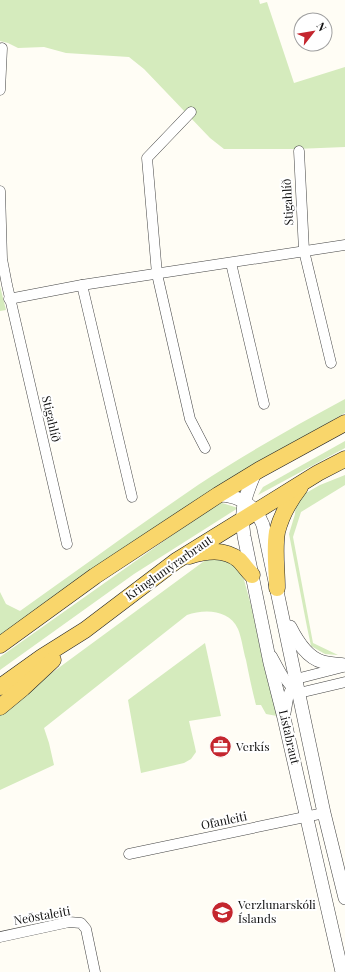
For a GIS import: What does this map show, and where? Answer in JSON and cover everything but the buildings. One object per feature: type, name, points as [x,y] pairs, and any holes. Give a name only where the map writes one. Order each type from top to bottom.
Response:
[{"type":"main road","points":[[0,646],[95,576],[218,495],[345,423]]},
{"type":"main road","name":"Kringlumýrarbraut","points":[[0,687],[42,657],[85,630],[176,561],[241,520],[250,507],[303,482],[345,459]]},
{"type":"main road","points":[[277,588],[276,545],[278,531],[284,512],[303,482]]},
{"type":"main road","points":[[176,561],[200,554],[218,552],[227,554],[238,560],[252,575]]},
{"type":"main road","points":[[0,707],[23,688],[85,630]]},
{"type":"street","points":[[0,90],[2,48]]},
{"type":"street","points":[[191,112],[147,158],[157,274],[190,418],[205,448]]},
{"type":"street","name":"Stigahlíð","points":[[299,151],[304,252],[330,363]]},
{"type":"street","name":"Stigahlíð","points":[[0,191],[2,259],[9,299],[67,544]]},
{"type":"street","points":[[9,299],[82,285],[345,245]]},
{"type":"street","points":[[231,262],[264,404]]},
{"type":"street","points":[[82,285],[132,497]]},
{"type":"street","points":[[218,495],[230,495],[250,507],[255,473]]},
{"type":"street","name":"Listabraut","points":[[250,507],[263,524],[282,613],[295,687],[345,898]]},
{"type":"street","name":"Listabraut","points":[[241,520],[267,645],[342,972]]},
{"type":"street","points":[[282,613],[297,641],[311,656],[323,662],[345,665]]},
{"type":"street","points":[[267,645],[280,672],[295,687]]},
{"type":"street","points":[[284,718],[295,687],[345,665]]},
{"type":"street","points":[[295,687],[345,682]]},
{"type":"street","name":"Ofanleiti","points":[[129,854],[324,814]]},
{"type":"street","name":"Neðstaleiti","points":[[0,937],[69,922],[81,923],[86,929],[95,972]]},
{"type":"green space","points":[[0,0],[259,0],[260,4],[267,2],[294,83],[345,67],[345,147],[224,149],[210,138],[144,69],[129,57],[66,53],[44,47],[18,48],[0,41]]},
{"type":"green space","points":[[0,286],[6,310],[0,311]]},
{"type":"green space","points":[[345,399],[345,413],[225,482],[0,637],[0,592],[6,604],[20,611],[198,485],[270,440]]},
{"type":"green space","points":[[345,441],[345,448],[258,495],[263,487]]},
{"type":"green space","points":[[345,475],[345,485],[301,512],[293,537],[313,643],[338,655],[325,654],[311,646],[289,534],[295,514],[296,503],[306,493],[320,485]]},
{"type":"green space","points":[[219,502],[238,508],[134,574],[0,670],[0,657]]},
{"type":"green space","points":[[217,556],[234,562],[243,576],[277,716],[266,714],[261,705],[256,705],[241,637],[234,622],[216,612],[194,613],[187,615],[44,728],[54,765],[0,790],[0,714],[53,672],[207,559]]},
{"type":"green space","points":[[205,643],[221,716],[189,721],[196,752],[191,759],[184,763],[141,773],[128,700]]},
{"type":"place","name":"Verkís","points":[[221,747]]},
{"type":"place","name":"Verzlunarskóli Íslands","points":[[222,912]]}]
